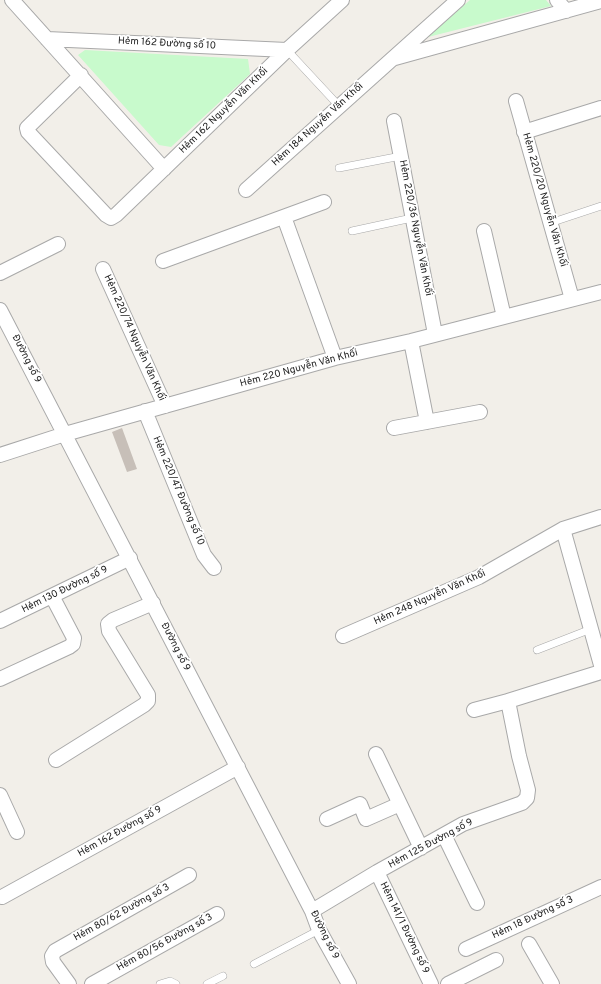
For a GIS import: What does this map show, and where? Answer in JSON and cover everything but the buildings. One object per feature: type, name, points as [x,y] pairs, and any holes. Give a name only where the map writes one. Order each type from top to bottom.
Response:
[{"type":"street","points":[[12,0],[164,169]]},
{"type":"street","name":"Hẻm 162 Nguyễn Văn Khối","points":[[81,75],[27,128],[28,132],[106,215],[111,218],[116,215],[287,50],[342,0]]},
{"type":"street","name":"Hẻm 184 Nguyễn Văn Khối","points":[[246,190],[458,0]]},
{"type":"street","points":[[557,0],[566,11]]},
{"type":"street","name":"Hẻm 184 Nguyễn Văn Khối","points":[[391,59],[601,1]]},
{"type":"street","name":"Hẻm 162 Đường số 10","points":[[47,38],[287,50]]},
{"type":"street","name":"Hẻm 220/20 Nguyễn Văn Khối","points":[[516,100],[572,300]]},
{"type":"street","points":[[524,132],[601,108]]},
{"type":"street","name":"Hẻm 220/36 Nguyễn Văn Khối","points":[[394,122],[435,334]]},
{"type":"street","points":[[163,261],[324,202]]},
{"type":"street","points":[[284,217],[335,358]]},
{"type":"street","points":[[484,231],[504,317]]},
{"type":"street","points":[[0,273],[58,244]]},
{"type":"street","name":"Hẻm 220/74 Nguyễn Văn Khối","points":[[103,269],[165,406]]},
{"type":"street","name":"Hẻm 220 Nguyễn Văn Khối","points":[[0,455],[64,434],[335,358],[411,341],[601,292]]},
{"type":"street","name":"Đường số 9","points":[[0,310],[312,910],[319,930],[349,984]]},
{"type":"street","points":[[411,341],[427,422]]},
{"type":"street","name":"Hẻm 220/47 Đường số 10","points":[[145,412],[204,555],[214,568]]},
{"type":"street","points":[[394,428],[480,412]]},
{"type":"street","name":"Hẻm 248 Nguyễn Văn Khối","points":[[343,636],[479,577],[562,529],[601,517]]},
{"type":"street","points":[[562,529],[601,665]]},
{"type":"street","name":"Hẻm 130 Đường số 9","points":[[0,621],[130,558]]},
{"type":"street","points":[[0,679],[73,644],[74,638],[52,596]]},
{"type":"street","points":[[56,760],[144,705],[148,701],[148,695],[108,631],[108,624],[113,620],[153,603]]},
{"type":"street","points":[[474,710],[601,672]]},
{"type":"street","name":"Hẻm 125 Đường số 9","points":[[312,910],[463,824],[522,803],[527,798],[528,790],[519,756],[508,700]]},
{"type":"street","points":[[376,754],[421,848]]},
{"type":"street","name":"Hẻm 162 Đường số 9","points":[[2,897],[238,767]]},
{"type":"street","points":[[0,795],[17,832]]},
{"type":"street","points":[[327,820],[360,804],[366,819],[400,804]]},
{"type":"street","points":[[444,835],[477,903]]},
{"type":"street","name":"Hẻm 141/1 Đường số 9","points":[[377,872],[431,984]]},
{"type":"street","name":"Hẻm 80/62 Đường số 3","points":[[69,984],[53,962],[52,956],[55,951],[190,875]]},
{"type":"street","name":"Hẻm 18 Đường số 3","points":[[466,949],[601,887]]},
{"type":"street","name":"Hẻm 80/56 Đường số 3","points":[[92,984],[217,914]]},
{"type":"street","points":[[529,944],[552,984]]},
{"type":"street","points":[[448,984],[496,960]]},
{"type":"lane","points":[[287,50],[339,106]]},
{"type":"lane","points":[[339,168],[401,156]]},
{"type":"lane","points":[[550,223],[601,206]]},
{"type":"lane","points":[[352,231],[412,218]]},
{"type":"lane","points":[[537,650],[591,629]]},
{"type":"lane","points":[[254,964],[319,930]]},
{"type":"lane","points":[[207,984],[223,976]]},
{"type":"lane","points":[[160,984],[170,981],[176,984]]},
{"type":"green space","points":[[470,0],[546,0],[551,6],[428,37]]},
{"type":"green space","points":[[85,50],[248,59],[250,74],[171,147],[159,145],[78,55]]}]
